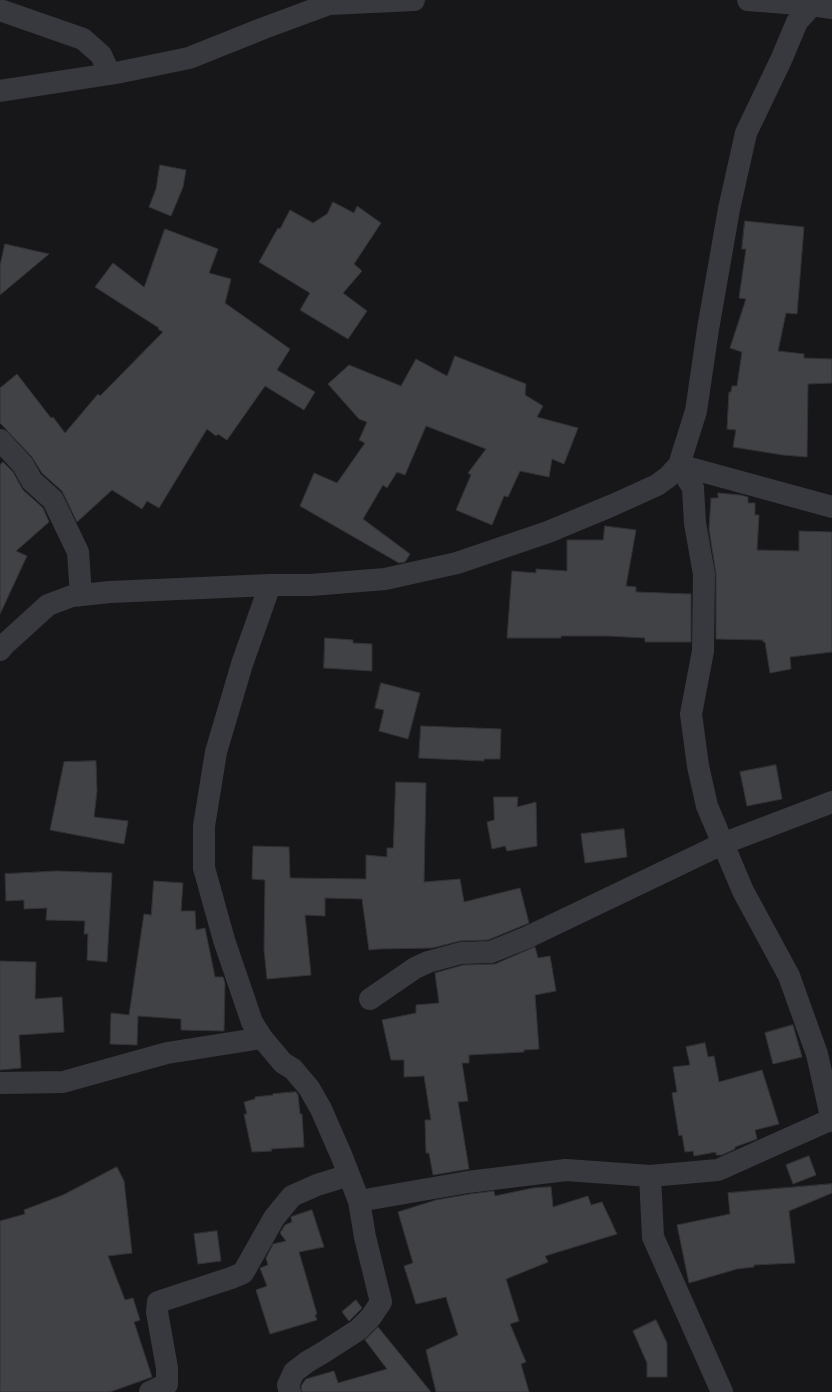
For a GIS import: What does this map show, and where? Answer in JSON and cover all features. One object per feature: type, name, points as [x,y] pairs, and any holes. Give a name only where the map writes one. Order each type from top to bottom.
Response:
[{"type":"street","points":[[0,91],[110,74],[188,58],[329,4],[414,0]]},
{"type":"street","points":[[748,0],[822,6]]},
{"type":"street","points":[[2,645],[48,605],[72,596],[110,592],[270,585],[311,585],[385,579],[457,563],[548,532],[614,505],[657,485],[668,477],[680,465],[696,411],[702,365],[729,208],[746,133],[781,60],[797,22],[822,6]]},
{"type":"street","points":[[0,10],[83,38],[101,55],[110,74]]},
{"type":"street","points":[[0,440],[23,465],[32,481],[53,500],[78,552],[81,595]]},
{"type":"street","points":[[680,465],[832,507]]},
{"type":"street","points":[[359,1201],[468,1182],[566,1170],[650,1176],[718,1170],[832,1119],[817,1054],[789,976],[743,890],[707,806],[698,766],[692,714],[703,651],[704,574],[695,522],[693,488],[680,465]]},
{"type":"street","points":[[270,585],[242,664],[216,752],[204,826],[204,868],[224,940],[252,1022],[262,1038],[283,1063],[293,1069],[310,1088],[321,1109],[349,1175],[359,1201],[381,1302],[358,1330],[307,1362],[294,1372],[288,1385],[290,1392]]},
{"type":"street","points":[[370,999],[415,968],[428,962],[461,953],[491,952],[528,937],[722,844],[832,802]]},
{"type":"street","points":[[0,1083],[63,1082],[167,1053],[262,1038]]},
{"type":"street","points":[[150,1392],[167,1384],[167,1368],[157,1312],[158,1302],[243,1273],[274,1218],[292,1196],[317,1185],[349,1175]]},
{"type":"street","points":[[650,1176],[653,1237],[722,1392]]},
{"type":"building","points":[[160,165],[186,170],[183,187],[171,216],[149,207],[156,189]]},
{"type":"building","points":[[333,202],[354,213],[357,206],[381,223],[354,264],[362,271],[343,293],[367,311],[348,339],[300,310],[310,293],[259,262],[290,210],[313,223],[327,214]]},
{"type":"building","points":[[745,221],[804,227],[797,314],[786,313],[778,351],[804,354],[804,358],[832,359],[832,383],[808,384],[807,457],[783,455],[733,447],[736,430],[727,429],[729,392],[731,392],[732,386],[737,386],[742,352],[730,348],[746,299],[739,298],[746,249],[742,249]]},
{"type":"building","points":[[165,229],[218,249],[209,273],[231,279],[225,303],[290,349],[277,370],[315,392],[304,410],[265,386],[227,440],[218,434],[216,436],[207,429],[159,508],[147,501],[142,509],[112,490],[77,522],[62,491],[42,473],[32,457],[0,423],[0,388],[17,374],[51,418],[53,417],[65,433],[98,394],[100,396],[163,332],[95,287],[113,263],[144,287]]},
{"type":"building","points":[[5,244],[49,254],[0,295],[0,266]]},
{"type":"building","points":[[455,356],[526,384],[525,395],[543,406],[537,417],[578,428],[564,464],[552,459],[549,477],[520,471],[508,497],[504,496],[492,525],[456,510],[471,475],[468,473],[486,449],[426,426],[405,475],[397,472],[387,488],[383,485],[363,519],[410,554],[405,562],[399,563],[300,506],[314,473],[337,483],[365,443],[359,440],[367,422],[359,419],[328,384],[349,365],[401,386],[416,359],[447,376]]},
{"type":"building","points":[[3,462],[13,472],[23,490],[43,508],[49,522],[16,551],[27,556],[0,614],[0,465]]},
{"type":"building","points":[[718,493],[748,497],[748,503],[755,503],[755,515],[759,515],[757,550],[799,551],[799,531],[832,532],[832,652],[790,657],[791,669],[770,673],[765,642],[763,642],[763,640],[716,639],[716,574],[709,529],[711,498],[718,498]]},
{"type":"building","points":[[605,526],[636,530],[626,586],[636,587],[636,592],[691,594],[691,642],[645,642],[645,638],[608,636],[507,638],[512,571],[536,573],[536,569],[567,571],[567,540],[603,540]]},
{"type":"building","points":[[325,638],[353,640],[353,643],[372,644],[372,671],[324,668]]},
{"type":"building","points":[[381,683],[420,693],[408,739],[379,731],[384,710],[375,708]]},
{"type":"building","points":[[421,726],[501,729],[500,759],[484,759],[484,761],[419,758]]},
{"type":"building","points":[[96,761],[97,791],[94,817],[128,821],[124,844],[50,830],[64,762]]},
{"type":"building","points":[[776,765],[782,799],[747,806],[740,772]]},
{"type":"building","points":[[396,782],[426,783],[424,882],[460,879],[464,902],[520,888],[529,923],[488,940],[460,941],[432,948],[369,950],[362,899],[325,898],[325,916],[305,915],[311,975],[267,979],[264,949],[265,880],[252,879],[253,846],[289,847],[290,878],[366,879],[366,855],[387,857],[387,848],[393,848]]},
{"type":"building","points":[[494,797],[518,797],[517,807],[536,802],[537,846],[507,851],[505,846],[492,849],[487,822],[494,820]]},
{"type":"building","points":[[624,829],[627,857],[585,863],[581,834]]},
{"type":"building","points":[[58,871],[112,873],[107,962],[87,960],[88,934],[84,934],[85,921],[46,920],[47,908],[24,909],[24,900],[6,901],[5,874]]},
{"type":"building","points":[[154,881],[183,883],[181,911],[195,911],[196,930],[205,928],[215,977],[223,977],[225,983],[224,1031],[181,1030],[181,1019],[138,1016],[137,1045],[110,1044],[111,1013],[129,1015],[144,914],[151,915]]},
{"type":"building","points":[[535,947],[538,958],[550,956],[556,991],[535,995],[539,1049],[524,1050],[524,1052],[469,1055],[469,1063],[462,1063],[468,1101],[458,1102],[469,1169],[433,1175],[429,1153],[426,1153],[425,1120],[431,1120],[424,1076],[404,1077],[404,1060],[391,1060],[382,1020],[416,1013],[416,1005],[439,1003],[435,973],[463,965],[495,964]]},
{"type":"building","points":[[0,961],[36,962],[35,999],[62,997],[64,1032],[19,1035],[21,1068],[0,1070]]},
{"type":"building","points":[[793,1025],[802,1057],[773,1064],[765,1033]]},
{"type":"building","points":[[705,1043],[708,1057],[714,1056],[719,1082],[762,1070],[779,1124],[755,1130],[757,1139],[735,1147],[735,1149],[722,1155],[716,1155],[716,1152],[694,1156],[693,1151],[685,1152],[682,1135],[679,1136],[672,1093],[677,1092],[673,1067],[690,1065],[686,1047]]},
{"type":"building","points":[[296,1092],[298,1095],[300,1114],[302,1114],[304,1147],[252,1152],[244,1114],[247,1114],[244,1102],[255,1099],[255,1097]]},
{"type":"building","points":[[809,1156],[816,1175],[793,1184],[786,1165]]},
{"type":"building","points":[[117,1167],[124,1181],[132,1253],[108,1256],[125,1300],[133,1298],[140,1320],[134,1322],[152,1377],[110,1392],[0,1392],[0,1221],[25,1214],[24,1210],[63,1195]]},
{"type":"building","points":[[832,1184],[832,1193],[789,1211],[795,1263],[754,1265],[754,1267],[737,1269],[689,1283],[677,1225],[730,1214],[728,1193]]},
{"type":"building","points":[[551,1187],[553,1207],[588,1196],[591,1205],[602,1202],[617,1234],[545,1256],[548,1262],[506,1279],[519,1321],[510,1324],[526,1362],[521,1364],[529,1392],[436,1392],[426,1350],[458,1335],[446,1297],[416,1304],[404,1266],[413,1263],[398,1212],[436,1200],[470,1194],[494,1191],[495,1196],[533,1188]]},
{"type":"building","points":[[312,1210],[324,1247],[299,1252],[317,1314],[315,1315],[317,1320],[270,1334],[256,1290],[267,1286],[260,1268],[268,1265],[266,1258],[273,1244],[286,1241],[280,1233],[285,1225],[292,1222],[291,1217]]},
{"type":"building","points":[[217,1231],[221,1261],[198,1264],[194,1234]]},
{"type":"building","points":[[356,1300],[362,1308],[349,1321],[342,1312]]},
{"type":"building","points":[[656,1320],[667,1343],[667,1377],[647,1377],[647,1363],[633,1331]]},
{"type":"building","points":[[378,1327],[431,1392],[302,1392],[301,1386],[306,1379],[334,1371],[338,1383],[387,1369],[365,1340]]}]
